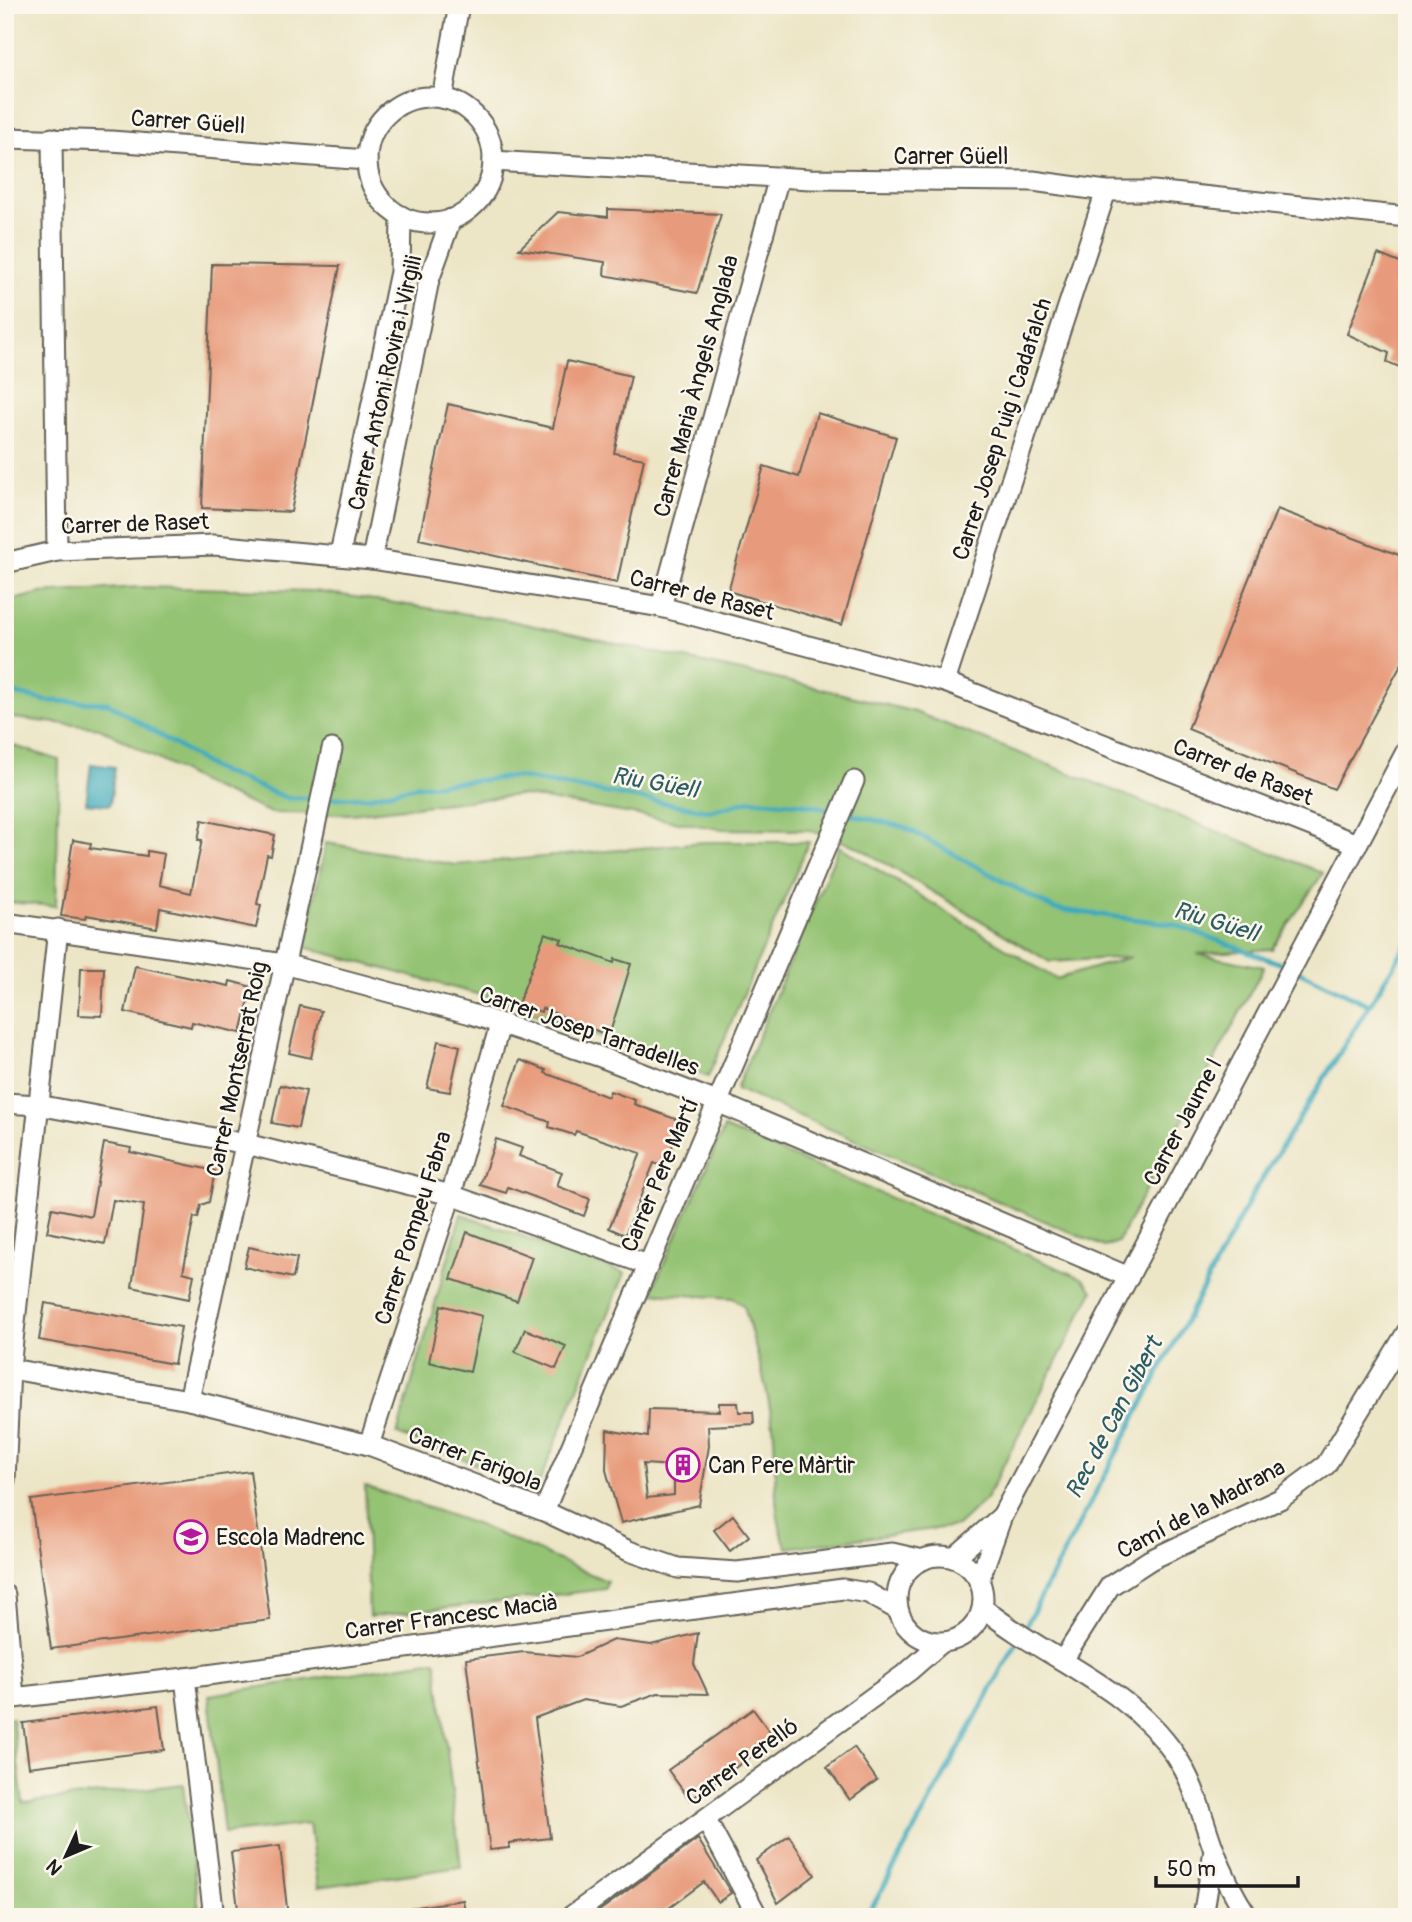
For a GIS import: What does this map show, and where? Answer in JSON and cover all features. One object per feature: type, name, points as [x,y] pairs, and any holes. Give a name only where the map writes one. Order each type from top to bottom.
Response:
[{"type":"street","points":[[442,98],[459,5]]},
{"type":"street","points":[[442,98],[461,105],[481,123],[488,135],[494,162],[485,193],[474,205],[451,219],[430,223],[401,216],[380,198],[373,186],[367,160],[377,126],[393,109],[414,99],[442,98]]},
{"type":"street","name":"Carrer Güell","points":[[5,138],[52,138],[367,160]]},
{"type":"street","points":[[52,138],[57,551]]},
{"type":"street","name":"Carrer Güell","points":[[494,162],[779,177],[1033,181],[1106,191],[1153,191],[1407,217]]},
{"type":"street","name":"Carrer Maria Àngels Anglada","points":[[661,607],[779,177]]},
{"type":"street","name":"Carrer Josep Puig i Cadafalch","points":[[945,682],[1106,191]]},
{"type":"street","name":"Carrer Antoni Rovira i Virgili","points":[[340,554],[400,272],[401,216]]},
{"type":"street","name":"Carrer Antoni Rovira i Virgili","points":[[372,559],[429,280],[451,219]]},
{"type":"street","name":"Carrer de Raset","points":[[5,564],[57,551],[214,545],[340,554],[661,607],[945,682],[1357,844]]},
{"type":"street","name":"Carrer Montserrat Roig","points":[[190,1400],[332,749]]},
{"type":"street","name":"Carrer Jaume I","points":[[979,1581],[1002,1516],[1407,750]]},
{"type":"street","name":"Carrer Pere Martí","points":[[544,1511],[855,781]]},
{"type":"street","name":"Carrer Josep Tarradelles","points":[[5,923],[284,964],[471,1014],[598,1056],[717,1102],[1129,1278]]},
{"type":"street","points":[[5,1480],[8,1368],[58,929]]},
{"type":"street","name":"Carrer Pompeu Fabra","points":[[369,1445],[451,1195],[500,1025]]},
{"type":"street","points":[[5,1103],[38,1105],[246,1144],[451,1195],[648,1265]]},
{"type":"street","name":"Camí de la Madrana","points":[[1057,1656],[1110,1586],[1150,1560],[1280,1499],[1326,1465],[1407,1332]]},
{"type":"street","name":"Carrer Farigola","points":[[8,1368],[190,1400],[369,1445],[544,1511],[629,1550],[678,1568],[737,1572],[892,1553],[923,1560]]},
{"type":"street","name":"Carrer Jaume I","points":[[954,1558],[1002,1516]]},
{"type":"street","points":[[938,1556],[954,1558],[969,1567],[979,1581],[983,1608],[974,1626],[956,1640],[941,1643],[925,1640],[911,1631],[898,1610],[897,1593],[903,1577],[923,1560],[938,1556]]},
{"type":"street","name":"Carrer Francesc Macià","points":[[10,1698],[185,1678],[843,1589],[868,1593],[898,1610]]},
{"type":"street","points":[[5,1595],[10,1698]]},
{"type":"street","points":[[983,1608],[1016,1635],[1057,1656],[1128,1702],[1163,1738],[1189,1778],[1233,1894],[1248,1917]]},
{"type":"street","points":[[974,1626],[1016,1635]]},
{"type":"street","name":"Carrer Perelló","points":[[570,1917],[909,1671],[941,1643]]},
{"type":"street","points":[[185,1678],[214,1917]]},
{"type":"street","points":[[706,1819],[758,1917]]},
{"type":"street","points":[[1203,1917],[1214,1849]]},
{"type":"green space","points":[[140,587],[315,591],[507,620],[818,688],[915,712],[1323,873],[1272,949],[1197,954],[1264,967],[1118,1242],[1105,1247],[736,1089],[839,846],[1056,979],[1131,957],[1050,962],[856,846],[808,830],[720,829],[520,795],[351,814],[271,813],[206,785],[100,728],[5,717],[5,602],[41,593]]},
{"type":"green space","points":[[5,743],[59,760],[56,906],[5,902]]},
{"type":"green space","points":[[704,842],[809,842],[708,1077],[495,999],[304,947],[326,843],[456,865]]},
{"type":"green space","points":[[724,1128],[1082,1278],[1093,1291],[986,1499],[957,1526],[787,1548],[776,1504],[773,1426],[744,1306],[733,1298],[651,1293]]},
{"type":"green space","points":[[461,1214],[625,1273],[537,1488],[397,1434]]},
{"type":"green space","points":[[365,1486],[478,1525],[607,1581],[605,1589],[369,1617]]},
{"type":"green space","points":[[436,1660],[461,1867],[318,1887],[309,1824],[224,1834],[209,1695]]},
{"type":"green space","points":[[12,1718],[23,1803],[183,1784],[200,1917],[5,1917],[5,1719]]},
{"type":"water","points":[[91,764],[115,767],[110,805],[86,803]]},
{"type":"building","points":[[608,209],[721,214],[697,293],[604,275],[605,262],[519,249],[558,212],[608,217]]},
{"type":"building","points":[[1378,254],[1407,266],[1407,370],[1387,362],[1389,353],[1347,334]]},
{"type":"building","points":[[212,264],[340,266],[291,512],[202,508]]},
{"type":"building","points":[[567,361],[631,376],[614,453],[644,459],[617,583],[419,539],[448,404],[553,428]]},
{"type":"building","points":[[817,413],[896,437],[842,625],[728,591],[764,466],[799,477]]},
{"type":"building","points":[[1277,509],[1407,558],[1407,654],[1334,789],[1188,729]]},
{"type":"building","points":[[202,820],[275,835],[271,856],[267,855],[257,904],[261,905],[256,928],[160,908],[157,928],[86,915],[85,919],[61,916],[73,840],[91,843],[90,848],[147,856],[147,851],[164,854],[159,885],[191,893],[202,840],[198,840]]},
{"type":"building","points":[[545,933],[562,939],[560,943],[614,963],[615,959],[631,964],[609,1036],[542,1008],[541,1012],[518,1004]]},
{"type":"building","points":[[135,966],[229,986],[230,981],[252,987],[241,1033],[192,1022],[191,1027],[125,1012]]},
{"type":"building","points":[[81,968],[104,968],[102,1016],[79,1015]]},
{"type":"building","points":[[300,1006],[321,1011],[311,1058],[289,1053]]},
{"type":"building","points":[[438,1041],[460,1046],[450,1092],[427,1088]]},
{"type":"building","points":[[520,1060],[546,1070],[545,1073],[608,1097],[610,1091],[635,1100],[634,1104],[681,1121],[665,1167],[654,1163],[625,1235],[609,1228],[641,1153],[576,1131],[574,1135],[549,1127],[550,1122],[504,1106]]},
{"type":"building","points":[[280,1085],[306,1091],[298,1128],[272,1123]]},
{"type":"building","points":[[496,1139],[522,1148],[519,1156],[562,1172],[557,1186],[590,1199],[584,1216],[508,1187],[506,1193],[480,1185]]},
{"type":"building","points":[[104,1143],[131,1148],[130,1152],[215,1171],[209,1202],[201,1205],[198,1218],[194,1217],[183,1272],[194,1275],[189,1299],[132,1287],[144,1205],[113,1200],[105,1244],[47,1232],[52,1208],[91,1216]]},
{"type":"building","points":[[467,1232],[532,1257],[517,1301],[451,1279]]},
{"type":"building","points":[[249,1247],[297,1258],[293,1278],[244,1267]]},
{"type":"building","points":[[45,1303],[181,1327],[174,1364],[39,1340]]},
{"type":"building","points":[[441,1305],[482,1316],[470,1372],[429,1362]]},
{"type":"building","points":[[525,1329],[566,1346],[556,1369],[515,1352]]},
{"type":"building","name":"Can Pere Màrtir","points":[[719,1403],[738,1403],[739,1412],[753,1412],[754,1424],[708,1426],[709,1446],[699,1505],[621,1523],[606,1470],[607,1430],[648,1437],[649,1409],[719,1411]],"holes":[[[643,1464],[674,1466],[674,1495],[647,1498]]]},
{"type":"building","points":[[250,1471],[270,1620],[51,1649],[31,1500]]},
{"type":"building","points":[[733,1515],[749,1536],[730,1551],[714,1530]]},
{"type":"building","points":[[698,1633],[694,1664],[708,1694],[658,1693],[621,1706],[583,1700],[535,1718],[550,1838],[509,1843],[509,1848],[490,1850],[466,1659],[524,1652],[577,1657],[613,1640],[651,1645]]},
{"type":"building","points":[[158,1706],[164,1750],[29,1767],[23,1723]]},
{"type":"building","points":[[753,1709],[775,1739],[690,1800],[668,1770]]},
{"type":"building","points":[[854,1747],[877,1780],[850,1800],[827,1767]]},
{"type":"building","points":[[789,1836],[815,1875],[778,1903],[756,1860]]},
{"type":"building","points":[[698,1839],[731,1893],[718,1902],[704,1882],[657,1917],[591,1917]]},
{"type":"building","points":[[280,1846],[288,1917],[239,1917],[231,1852]]},
{"type":"building","points":[[463,1900],[466,1917],[411,1917],[410,1908]]},
{"type":"waterway","name":"Riu Güell","points":[[5,691],[47,701],[108,703],[214,769],[287,798],[317,798]]},
{"type":"waterway","name":"Riu Güell","points":[[327,798],[368,797],[416,786],[515,777],[711,811],[751,800],[804,804],[836,811]]},
{"type":"waterway","name":"Riu Güell","points":[[845,813],[904,827],[1054,909],[1173,924],[1287,966]]},
{"type":"waterway","name":"Rec de Can Gibert","points":[[1023,1631],[1252,1195],[1407,944]]},
{"type":"waterway","name":"Riu Güell","points":[[1296,970],[1369,1005]]},
{"type":"waterway","name":"Rec de Can Gibert","points":[[867,1917],[1018,1640]]},
{"type":"place","name":"Can Pere Màrtir","points":[[683,1465]]},
{"type":"place","name":"Escola Madrenc","points":[[191,1537]]}]
